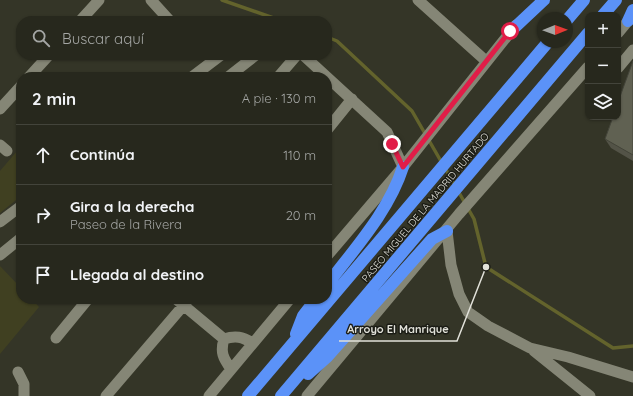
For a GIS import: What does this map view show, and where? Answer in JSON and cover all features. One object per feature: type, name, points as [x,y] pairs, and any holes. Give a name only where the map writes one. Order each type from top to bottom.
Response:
[{"type":"highway","points":[[510,31],[544,0]]},
{"type":"highway","points":[[573,13],[584,0]]},
{"type":"highway","points":[[606,12],[616,0]]},
{"type":"highway","name":"PASEO MIGUEL DE LA MADRID HURTADO","points":[[282,396],[585,37]]},
{"type":"highway","name":"PASEO MIGUEL DE LA MADRID HURTADO","points":[[332,297],[543,48]]},
{"type":"highway","points":[[332,277],[385,207],[397,186],[403,167]]},
{"type":"highway","points":[[282,396],[327,357],[432,239],[446,231]]},
{"type":"highway","points":[[292,344],[303,316],[312,304]]},
{"type":"highway","name":"PASEO MIGUEL DE LA MADRID HURTADO","points":[[248,396],[326,304]]},
{"type":"street","points":[[85,16],[99,0]]},
{"type":"street","points":[[151,0],[165,16]]},
{"type":"street","points":[[418,0],[486,61]]},
{"type":"street","points":[[332,250],[403,167],[510,31],[537,0]]},
{"type":"street","points":[[621,29],[632,17]]},
{"type":"street","points":[[621,64],[633,50]]},
{"type":"street","points":[[34,72],[44,60]]},
{"type":"street","points":[[199,72],[214,60]]},
{"type":"street","points":[[234,72],[250,60]]},
{"type":"street","points":[[282,72],[293,60]]},
{"type":"street","points":[[309,60],[322,72]]},
{"type":"street","points":[[312,394],[460,214],[585,73]]},
{"type":"street","points":[[332,81],[387,132],[403,167]]},
{"type":"street","points":[[0,109],[16,91]]},
{"type":"street","points":[[332,124],[352,99]]},
{"type":"street","points":[[0,222],[16,210]]},
{"type":"street","points":[[446,231],[451,265],[459,294],[468,312],[488,326],[530,348],[590,396]]},
{"type":"street","points":[[0,255],[16,242]]},
{"type":"street","points":[[56,338],[84,304]]},
{"type":"street","points":[[106,396],[181,304]]},
{"type":"street","points":[[186,304],[224,339]]},
{"type":"street","points":[[208,396],[286,304]]},
{"type":"street","points":[[224,339],[234,336],[242,337],[253,343]]},
{"type":"street","points":[[224,339],[221,350],[223,359],[231,369]]},
{"type":"street","points":[[530,348],[568,357],[633,377]]},
{"type":"street","points":[[18,372],[24,384],[33,396]]},
{"type":"street","points":[[24,384],[24,396]]},
{"type":"shaded area","points":[[16,152],[16,200],[0,213],[0,171]]},
{"type":"shaded area","points":[[0,266],[16,283],[16,304],[36,304],[39,307],[0,354]]},
{"type":"building","points":[[633,61],[633,155],[605,139],[612,120],[621,120],[621,94]]},
{"type":"waterway","points":[[222,0],[268,16]]},
{"type":"waterway","points":[[332,39],[337,41],[412,111],[442,163]]},
{"type":"waterway","points":[[445,168],[474,219],[486,267],[613,348],[633,346]]},
{"type":"place","name":"Arroyo El Manrique","points":[[486,267]]},
{"type":"route","points":[[392,144],[403,167],[510,31]]}]
